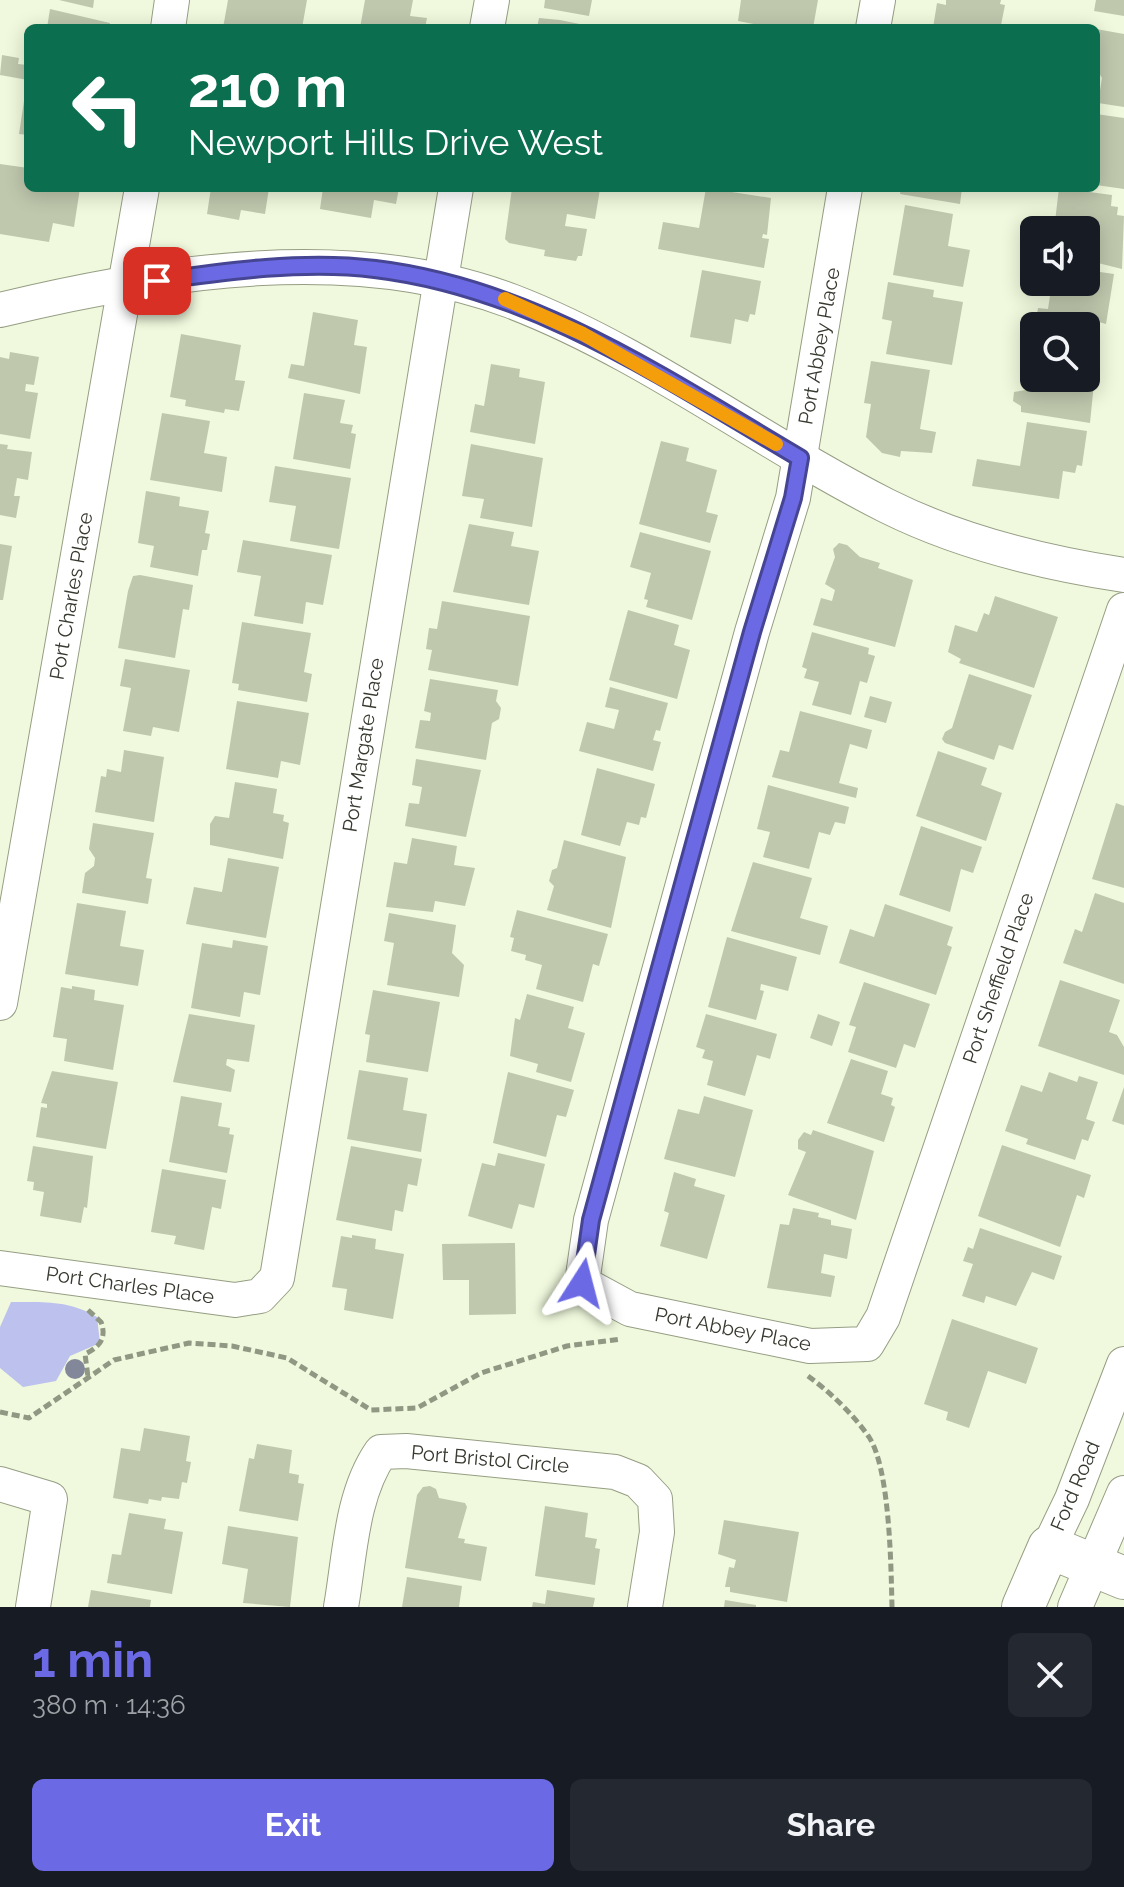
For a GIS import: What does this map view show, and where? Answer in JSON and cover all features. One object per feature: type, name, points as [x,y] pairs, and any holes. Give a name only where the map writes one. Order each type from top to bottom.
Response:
[{"type":"main road","points":[[1049,1547],[1109,1571]]},
{"type":"main road","name":"Ford Road","points":[[1039,1602],[1049,1547]]},
{"type":"street","points":[[169,24],[172,0]]},
{"type":"street","points":[[488,24],[492,0]]},
{"type":"street","points":[[874,24],[878,0]]},
{"type":"street","name":"Port Charles Place","points":[[0,1003],[141,192]]},
{"type":"street","name":"Port Margate Place","points":[[260,1296],[277,1278],[455,192]]},
{"type":"street","name":"Port Abbey Place","points":[[844,192],[793,498],[752,632],[591,1220],[582,1283],[630,1309],[810,1346],[867,1344]]},
{"type":"street","points":[[0,310],[220,272],[302,266],[373,268],[439,280],[510,301],[558,321],[887,506],[996,546],[1124,575]]},
{"type":"street","name":"Port Sheffield Place","points":[[867,1344],[883,1317],[1124,610]]},
{"type":"street","name":"Port Charles Place","points":[[0,1268],[235,1300],[260,1296]]},
{"type":"street","name":"Ford Road","points":[[1049,1547],[1072,1499],[1124,1364]]},
{"type":"street","name":"Port Bristol Circle","points":[[341,1607],[361,1494],[369,1469],[381,1452],[426,1451],[615,1472],[638,1481],[655,1499],[657,1532],[645,1607]]},
{"type":"street","points":[[0,1484],[50,1499],[33,1607]]},
{"type":"street","points":[[1075,1607],[1109,1571],[1124,1493]]},
{"type":"path","points":[[88,1300],[88,1310],[101,1322],[104,1337],[100,1346],[85,1354],[88,1377]]},
{"type":"path","points":[[0,1412],[29,1418],[114,1360],[189,1343],[232,1346],[287,1358],[371,1410],[417,1408],[481,1373],[567,1346],[628,1338]]},
{"type":"path","points":[[796,1366],[832,1395],[871,1440],[885,1493],[892,1607]]},
{"type":"shaded area","points":[[11,1302],[56,1303],[87,1311],[97,1317],[100,1343],[70,1356],[56,1381],[23,1387],[0,1368],[0,1327]]},
{"type":"building","points":[[59,0],[94,0],[93,8]]},
{"type":"building","points":[[228,0],[307,0],[303,24],[224,24]]},
{"type":"building","points":[[365,0],[413,0],[410,16],[427,18],[426,24],[361,24]]},
{"type":"building","points":[[545,0],[592,0],[589,16],[544,8]]},
{"type":"building","points":[[741,0],[818,0],[814,24],[738,21]]},
{"type":"building","points":[[946,0],[1001,0],[1000,4],[1005,5],[1001,24],[934,24],[937,3],[946,5]]},
{"type":"building","points":[[1096,0],[1124,0],[1124,16],[1094,11]]},
{"type":"building","points":[[50,9],[110,23],[110,24],[48,24]]},
{"type":"building","points":[[539,18],[580,24],[538,24]]},
{"type":"building","points":[[1100,30],[1124,34],[1124,107],[1100,103]]},
{"type":"building","points":[[2,55],[19,58],[18,64],[24,65],[24,79],[0,75]]},
{"type":"building","points":[[24,101],[24,135],[19,134]]},
{"type":"building","points":[[1100,115],[1124,118],[1124,189],[1100,186]]},
{"type":"building","points":[[0,164],[24,167],[24,192],[79,192],[74,227],[53,223],[49,242],[0,234]]},
{"type":"building","points":[[210,192],[268,192],[265,214],[241,210],[239,220],[207,214]]},
{"type":"building","points":[[322,192],[398,192],[396,204],[374,200],[371,218],[320,209]]},
{"type":"building","points":[[511,192],[600,192],[595,219],[567,214],[565,226],[587,229],[582,256],[578,256],[576,261],[544,256],[545,250],[509,243],[505,239]]},
{"type":"building","points":[[705,192],[732,192],[771,198],[767,235],[763,234],[762,238],[769,239],[764,268],[658,249],[663,222],[699,228]]},
{"type":"building","points":[[900,192],[962,192],[960,204]]},
{"type":"building","points":[[1059,192],[1112,195],[1111,206],[1118,207],[1117,215],[1124,216],[1122,269],[1100,264],[1100,216],[1056,216]]},
{"type":"building","points":[[905,205],[953,214],[948,246],[970,250],[963,287],[893,275]]},
{"type":"building","points":[[702,270],[761,281],[755,315],[750,314],[748,322],[735,319],[731,344],[690,337]]},
{"type":"building","points":[[1100,272],[1114,274],[1106,324],[1100,322],[1100,312],[1037,312],[1038,308],[1048,309],[1050,296],[1100,296]]},
{"type":"building","points":[[888,282],[934,290],[933,297],[963,302],[952,365],[886,354],[892,321],[882,319]]},
{"type":"building","points":[[313,312],[358,320],[354,345],[367,347],[360,394],[288,378],[291,364],[304,366]]},
{"type":"building","points":[[181,334],[241,345],[235,380],[245,381],[239,411],[225,409],[224,413],[185,406],[186,400],[170,397]]},
{"type":"building","points":[[10,352],[39,357],[34,385],[26,384],[25,391],[38,393],[30,439],[0,434],[0,357],[9,359]]},
{"type":"building","points":[[871,361],[930,370],[920,429],[936,432],[932,453],[901,451],[900,457],[882,453],[866,437],[871,404],[864,403]]},
{"type":"building","points":[[491,364],[520,369],[519,377],[545,382],[535,444],[470,432],[475,404],[484,406]]},
{"type":"building","points":[[1014,392],[1093,392],[1090,423],[1021,412],[1021,406],[1013,401]]},
{"type":"building","points":[[304,393],[345,400],[340,423],[353,425],[351,433],[356,434],[350,469],[293,459]]},
{"type":"building","points":[[162,413],[210,421],[204,453],[227,457],[222,492],[150,480]]},
{"type":"building","points":[[1027,422],[1087,431],[1082,466],[1077,465],[1075,473],[1063,471],[1059,499],[972,486],[977,459],[1020,466]]},
{"type":"building","points":[[661,441],[689,448],[686,461],[717,470],[706,512],[718,515],[710,543],[639,524]]},
{"type":"building","points":[[0,444],[8,445],[7,449],[32,452],[28,480],[17,478],[14,496],[20,496],[16,518],[0,515]]},
{"type":"building","points":[[471,444],[543,458],[532,527],[480,518],[484,499],[462,496]]},
{"type":"building","points":[[275,466],[351,478],[339,549],[290,541],[296,506],[269,502]]},
{"type":"building","points":[[146,491],[180,497],[179,506],[209,511],[205,533],[210,534],[207,550],[202,550],[198,576],[150,567],[154,546],[138,543]]},
{"type":"building","points":[[469,524],[514,532],[511,546],[539,551],[529,605],[453,592]]},
{"type":"building","points":[[640,532],[711,551],[692,620],[646,607],[648,600],[644,599],[651,573],[630,567]]},
{"type":"building","points":[[243,540],[332,555],[323,605],[306,602],[303,624],[254,616],[261,576],[237,572]]},
{"type":"building","points":[[839,543],[847,545],[860,557],[880,563],[878,568],[913,580],[895,647],[813,625],[821,598],[832,601],[835,590],[825,584],[835,557],[833,549]]},
{"type":"building","points":[[0,544],[12,546],[3,600],[0,600]]},
{"type":"building","points":[[133,576],[193,585],[189,610],[183,609],[175,658],[118,648],[128,591]]},
{"type":"building","points":[[995,596],[1058,617],[1034,688],[959,663],[961,659],[948,652],[955,625],[977,632],[984,613],[989,615]]},
{"type":"building","points":[[442,601],[530,616],[518,686],[428,670],[432,650],[426,649],[429,628],[437,629]]},
{"type":"building","points":[[628,610],[679,625],[674,645],[690,650],[677,699],[609,680]]},
{"type":"building","points":[[242,622],[311,633],[304,672],[312,674],[307,702],[238,690],[239,684],[232,683]]},
{"type":"building","points":[[812,632],[869,648],[868,654],[875,656],[867,683],[860,681],[851,715],[812,705],[819,682],[804,678],[807,669],[802,667]]},
{"type":"building","points":[[125,659],[190,670],[179,732],[153,727],[151,736],[123,731],[131,688],[120,686]]},
{"type":"building","points":[[969,674],[1032,695],[1013,750],[999,745],[994,760],[945,743],[942,739],[945,732],[952,728]]},
{"type":"building","points":[[430,679],[498,690],[496,701],[501,708],[499,719],[492,723],[486,760],[415,748],[420,720],[430,721],[431,713],[424,711]]},
{"type":"building","points":[[610,687],[668,703],[660,731],[656,730],[653,740],[661,742],[653,771],[579,751],[587,722],[614,729],[619,710],[605,707]]},
{"type":"building","points":[[870,696],[892,702],[886,723],[864,717]]},
{"type":"building","points":[[237,701],[309,713],[300,765],[281,761],[278,778],[226,769]]},
{"type":"building","points":[[800,711],[872,730],[867,749],[850,744],[839,783],[858,788],[856,798],[772,777],[780,750],[789,752]]},
{"type":"building","points":[[124,750],[164,757],[154,822],[95,812],[101,776],[106,777],[107,769],[121,772]]},
{"type":"building","points":[[938,751],[987,768],[981,785],[1002,793],[986,841],[916,816]]},
{"type":"building","points":[[416,759],[481,770],[466,837],[405,826],[409,803],[419,804],[422,787],[412,785]]},
{"type":"building","points":[[597,768],[655,784],[646,818],[641,817],[639,825],[627,822],[620,846],[581,835]]},
{"type":"building","points":[[235,782],[277,789],[273,813],[284,815],[283,821],[289,823],[283,859],[210,845],[210,824],[215,816],[229,818]]},
{"type":"building","points":[[768,785],[849,807],[845,824],[835,822],[830,835],[819,832],[809,869],[763,857],[770,832],[757,829]]},
{"type":"building","points":[[1116,803],[1124,806],[1124,888],[1092,879]]},
{"type":"building","points":[[93,823],[154,833],[146,878],[152,879],[148,904],[82,893],[85,873],[94,866],[95,858],[89,849]]},
{"type":"building","points":[[921,826],[982,847],[973,873],[961,869],[950,912],[899,895]]},
{"type":"building","points":[[412,838],[457,846],[454,865],[475,868],[465,906],[435,901],[433,912],[386,907],[394,862],[407,864]]},
{"type":"building","points":[[564,840],[626,857],[611,928],[547,910],[554,886],[549,881],[552,870],[557,868]]},
{"type":"building","points":[[228,858],[279,867],[266,938],[186,924],[194,887],[222,892]]},
{"type":"building","points":[[753,862],[812,878],[800,918],[828,926],[820,955],[731,931]]},
{"type":"building","points":[[1095,893],[1124,903],[1124,984],[1063,963],[1075,929],[1082,932]]},
{"type":"building","points":[[77,903],[126,911],[120,946],[144,950],[138,986],[65,974]]},
{"type":"building","points":[[885,904],[953,927],[947,945],[952,947],[936,995],[839,963],[850,929],[874,937]]},
{"type":"building","points":[[517,910],[608,934],[599,966],[593,964],[583,1002],[536,989],[542,965],[525,960],[526,955],[511,951],[514,938],[510,937]]},
{"type":"building","points":[[389,913],[456,925],[452,953],[464,965],[459,997],[387,985],[394,943],[384,941]]},
{"type":"building","points":[[727,937],[797,957],[788,991],[761,984],[760,990],[764,991],[756,1020],[708,1007]]},
{"type":"building","points":[[233,940],[268,946],[260,995],[244,992],[240,1017],[191,1008],[202,943],[232,948]]},
{"type":"building","points":[[1060,980],[1120,1000],[1109,1032],[1117,1035],[1124,1047],[1124,1075],[1038,1046]]},
{"type":"building","points":[[864,982],[930,1004],[915,1048],[904,1044],[896,1068],[848,1052],[856,1027],[849,1025]]},
{"type":"building","points":[[72,986],[95,990],[94,1000],[124,1005],[113,1070],[64,1061],[67,1039],[53,1037],[61,987],[72,989]]},
{"type":"building","points":[[373,990],[440,1002],[428,1072],[366,1062],[370,1035],[365,1034]]},
{"type":"building","points":[[527,994],[574,1007],[568,1028],[585,1033],[571,1082],[536,1072],[538,1064],[510,1056],[515,1018],[520,1020]]},
{"type":"building","points":[[189,1014],[255,1025],[249,1062],[227,1059],[226,1065],[235,1070],[231,1092],[173,1082]]},
{"type":"building","points":[[706,1014],[777,1034],[770,1059],[757,1055],[745,1096],[707,1085],[713,1061],[702,1058],[705,1050],[696,1047]]},
{"type":"building","points":[[818,1014],[840,1022],[832,1046],[810,1038]]},
{"type":"building","points":[[851,1059],[888,1071],[881,1094],[893,1098],[891,1105],[895,1107],[884,1142],[827,1123]]},
{"type":"building","points":[[359,1070],[408,1078],[403,1110],[427,1114],[421,1152],[347,1139]]},
{"type":"building","points":[[52,1071],[118,1082],[106,1149],[36,1137],[41,1107],[47,1108],[47,1104],[41,1103]]},
{"type":"building","points":[[508,1072],[574,1090],[566,1117],[557,1115],[546,1157],[493,1143]]},
{"type":"building","points":[[1049,1072],[1077,1082],[1079,1076],[1098,1082],[1086,1119],[1095,1122],[1088,1141],[1082,1139],[1075,1160],[1026,1144],[1028,1139],[1005,1131],[1021,1085],[1042,1092]]},
{"type":"building","points":[[1124,1087],[1124,1125],[1112,1121]]},
{"type":"building","points":[[181,1096],[222,1103],[218,1126],[230,1128],[229,1134],[234,1135],[227,1173],[169,1162]]},
{"type":"building","points":[[704,1096],[753,1110],[735,1177],[664,1159],[678,1109],[699,1114]]},
{"type":"building","points":[[813,1130],[874,1151],[856,1220],[788,1195],[806,1152],[798,1149],[798,1140],[804,1132],[811,1135]]},
{"type":"building","points":[[1002,1145],[1091,1175],[1084,1198],[1077,1195],[1060,1247],[978,1216]]},
{"type":"building","points":[[33,1146],[93,1156],[87,1208],[84,1207],[81,1223],[40,1216],[44,1192],[33,1190],[34,1182],[27,1181]]},
{"type":"building","points":[[351,1146],[422,1159],[417,1186],[408,1184],[403,1212],[395,1210],[392,1231],[336,1220]]},
{"type":"building","points":[[498,1153],[545,1164],[534,1208],[519,1204],[512,1229],[468,1216],[482,1163],[495,1166]]},
{"type":"building","points":[[162,1169],[226,1180],[221,1209],[212,1207],[204,1250],[174,1244],[176,1236],[151,1232]]},
{"type":"building","points":[[674,1172],[696,1179],[694,1186],[725,1195],[707,1259],[660,1246],[669,1213],[664,1211]]},
{"type":"building","points":[[793,1208],[819,1213],[818,1217],[831,1220],[831,1225],[852,1229],[847,1259],[824,1254],[821,1273],[835,1276],[831,1297],[767,1288],[780,1224],[789,1225]]},
{"type":"building","points":[[980,1228],[1062,1256],[1054,1280],[1032,1272],[1016,1306],[986,1296],[984,1303],[962,1296],[973,1264],[963,1261],[968,1247],[973,1249]]},
{"type":"building","points":[[352,1235],[376,1239],[375,1249],[404,1254],[393,1319],[344,1310],[347,1289],[332,1287],[341,1236],[352,1238]]},
{"type":"building","points":[[515,1243],[516,1314],[469,1315],[469,1280],[443,1280],[442,1244]]},
{"type":"building","points":[[952,1319],[1038,1348],[1026,1384],[988,1371],[969,1428],[946,1420],[948,1412],[924,1404]]},
{"type":"building","points":[[144,1428],[190,1436],[186,1461],[191,1462],[187,1483],[182,1482],[179,1499],[149,1499],[148,1504],[113,1498],[121,1448],[140,1451]]},
{"type":"building","points":[[257,1444],[292,1450],[289,1473],[299,1475],[298,1483],[304,1484],[298,1521],[239,1511],[249,1458],[254,1459]]},
{"type":"building","points":[[423,1487],[436,1489],[439,1498],[465,1503],[467,1507],[458,1538],[465,1539],[464,1543],[487,1547],[481,1581],[405,1568],[417,1495]]},
{"type":"building","points":[[545,1506],[588,1513],[585,1537],[597,1539],[595,1548],[600,1549],[595,1585],[535,1576]]},
{"type":"building","points":[[129,1513],[166,1519],[164,1529],[183,1532],[172,1594],[107,1583],[112,1554],[121,1555]]},
{"type":"building","points":[[724,1520],[799,1532],[787,1602],[730,1592],[730,1587],[725,1587],[729,1567],[734,1568],[736,1560],[718,1554]]},
{"type":"building","points":[[228,1526],[298,1537],[290,1607],[243,1603],[248,1569],[222,1564]]},
{"type":"building","points":[[407,1577],[462,1586],[459,1607],[402,1607]]},
{"type":"building","points":[[91,1590],[151,1600],[150,1607],[88,1607]]},
{"type":"building","points":[[547,1590],[595,1598],[593,1607],[532,1607],[533,1602],[545,1604]]},
{"type":"building","points":[[725,1600],[756,1605],[756,1607],[724,1607]]},
{"type":"slow traffic","points":[[505,299],[583,334],[776,444]]},
{"type":"route","points":[[157,281],[220,272],[302,266],[373,268],[470,288],[558,321],[800,458],[793,498],[752,632],[591,1220],[582,1283]]}]
